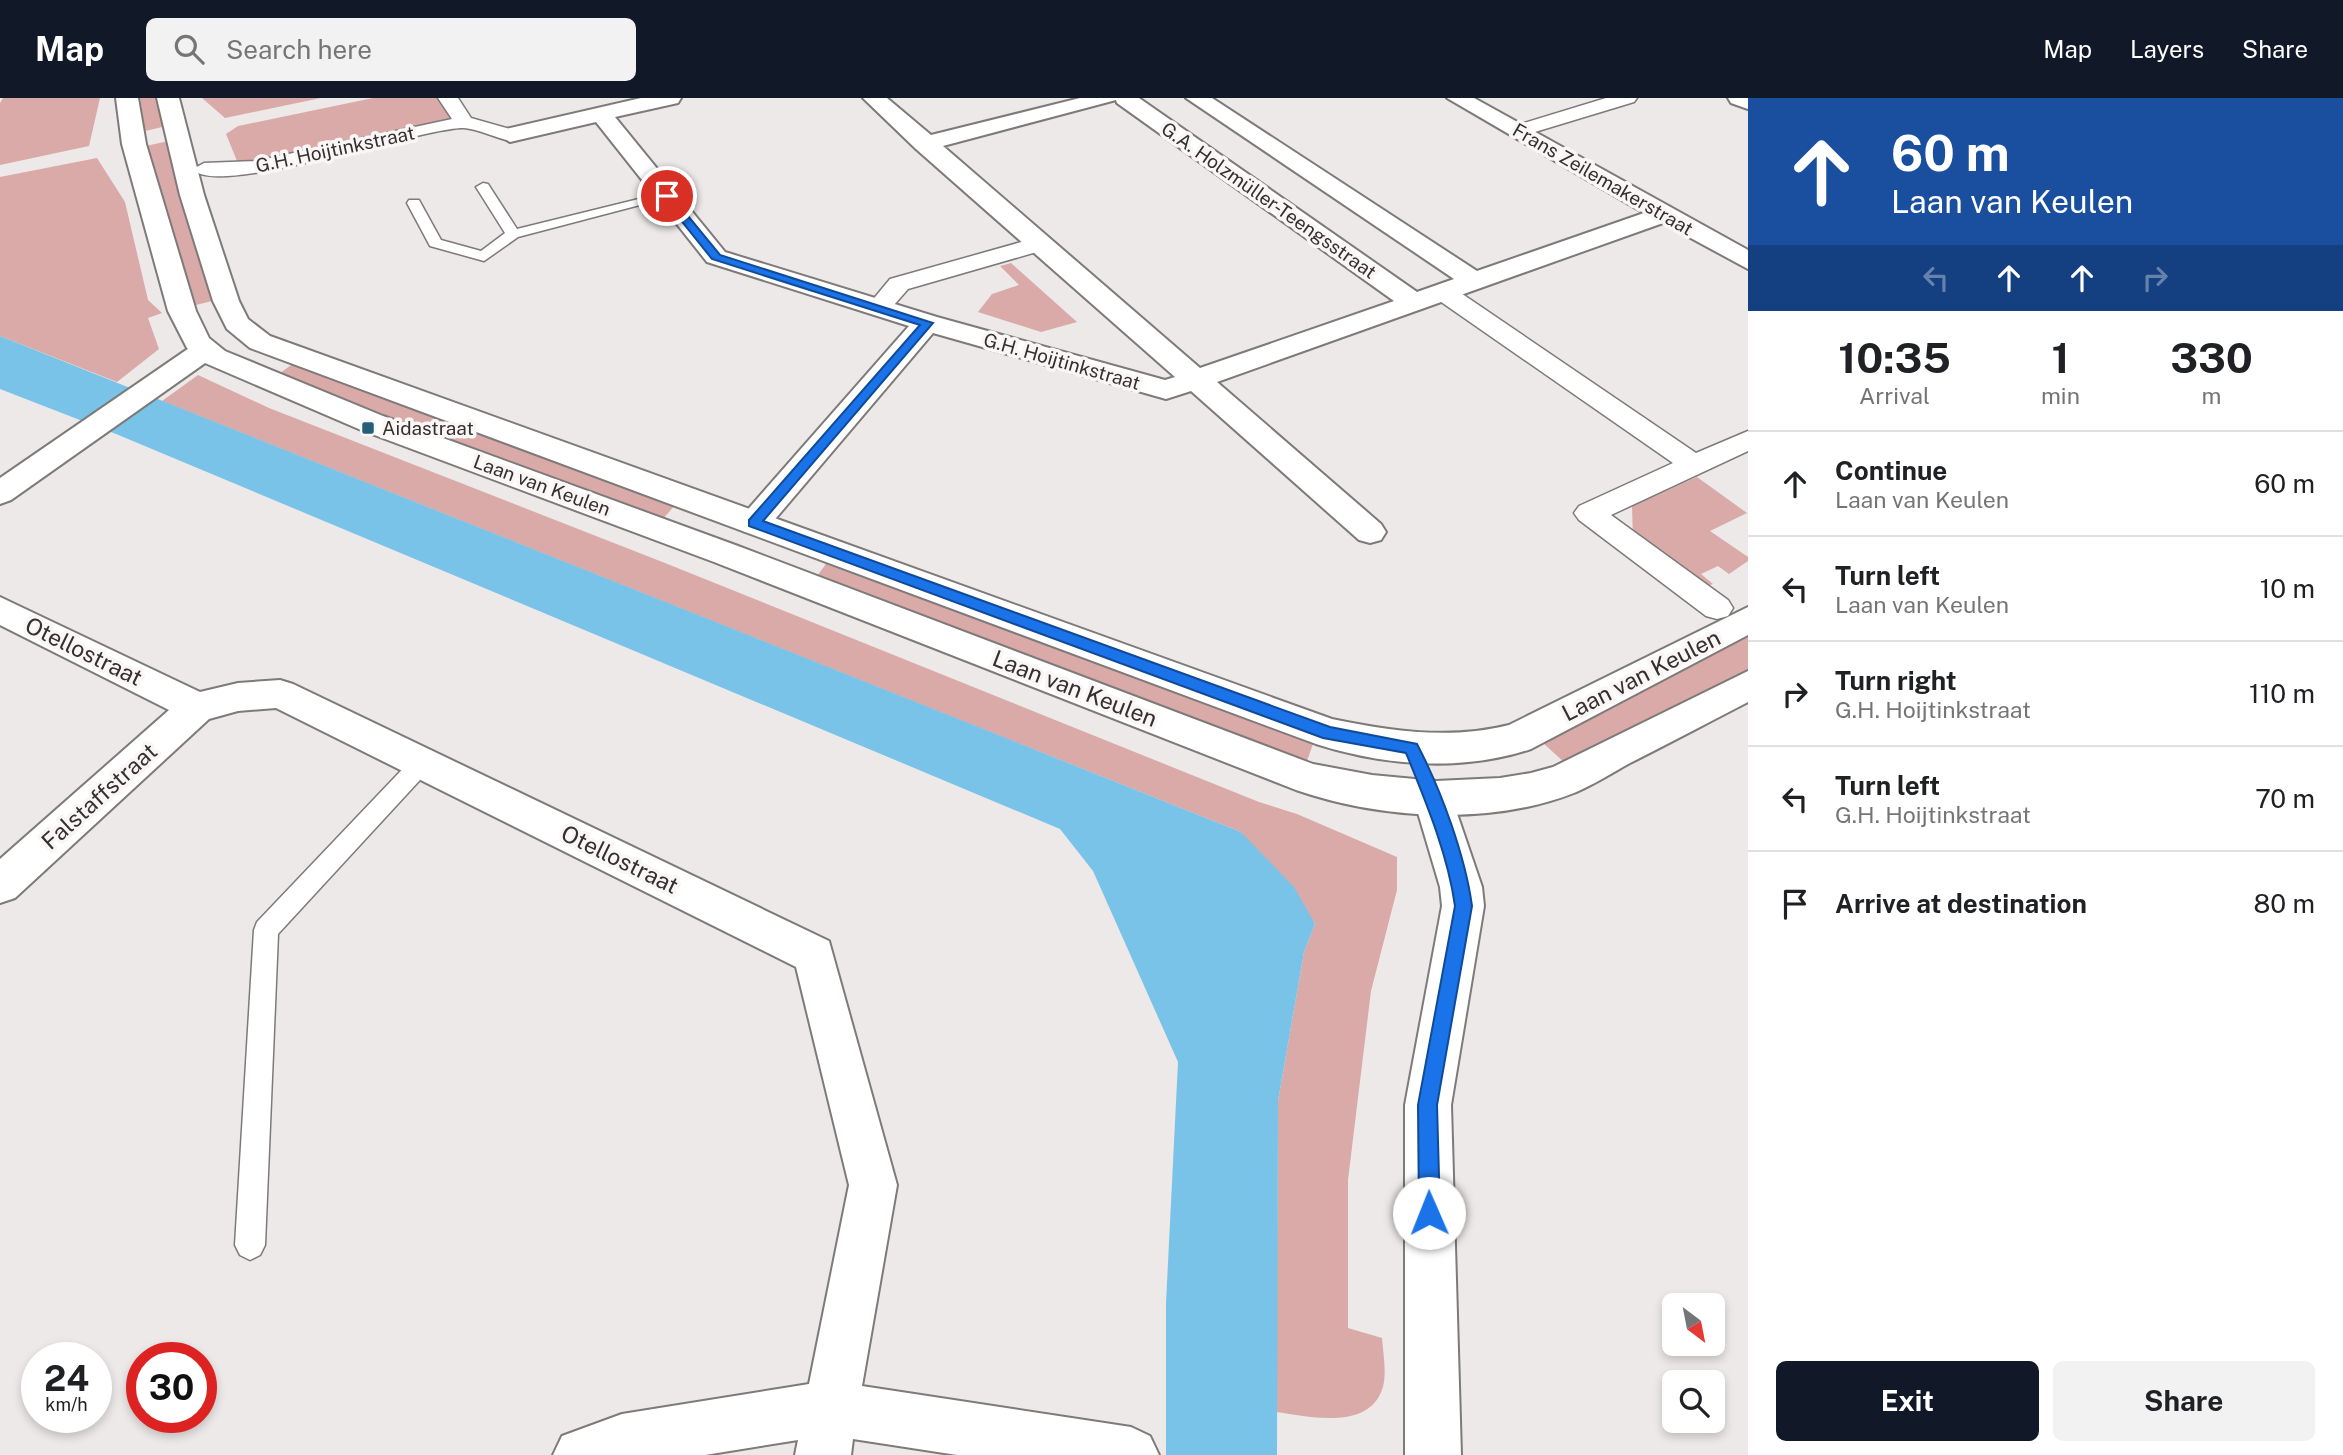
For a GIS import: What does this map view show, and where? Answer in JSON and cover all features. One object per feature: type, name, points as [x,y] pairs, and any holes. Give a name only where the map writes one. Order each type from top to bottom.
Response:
[{"type":"street","name":"Laan van Keulen","points":[[127,98],[134,144],[182,311],[190,332],[205,350],[225,363],[372,423],[726,554],[1310,779],[1367,791],[1432,796],[1515,793],[1562,781],[1748,685]]},
{"type":"street","points":[[0,493],[205,350],[243,330],[226,301],[192,195],[168,98]]},
{"type":"street","points":[[447,98],[464,122],[510,135],[670,98]]},
{"type":"street","name":"G.H. Hoijtinkstraat","points":[[874,98],[1370,532]]},
{"type":"street","points":[[924,144],[1106,98]]},
{"type":"street","name":"G.A. Holzmüller-Teengsstraat","points":[[1125,98],[1413,302]]},
{"type":"street","name":"G.A. Holzmüller-Teengsstraat","points":[[1197,98],[1474,281]]},
{"type":"street","name":"Frans Zeilemakerstraat","points":[[1458,98],[1748,261]]},
{"type":"street","points":[[1518,131],[1627,98]]},
{"type":"street","points":[[1739,98],[1748,102]]},
{"type":"street","name":"G.H. Hoijtinkstraat","points":[[601,114],[716,257],[927,323],[1166,390],[1196,380]]},
{"type":"street","name":"G.H. Hoijtinkstraat","points":[[204,169],[256,167],[464,122]]},
{"type":"street","name":"G.A. Holzmüller-Teengsstraat","points":[[1196,380],[1665,214]]},
{"type":"street","points":[[878,308],[899,284],[1039,244]]},
{"type":"street","points":[[1443,292],[1693,464]]},
{"type":"street","points":[[726,554],[927,323]]},
{"type":"street","name":"Laan van Keulen","points":[[243,330],[260,342],[1329,733],[1412,748],[1470,748],[1518,738],[1748,620]]},
{"type":"street","points":[[1717,608],[1590,513],[1748,440]]},
{"type":"street","name":"Otellostraat","points":[[0,610],[197,707],[238,697],[280,694],[814,955],[873,1185],[827,1431]]},
{"type":"street","name":"Falstaffstraat","points":[[0,884],[197,707]]},
{"type":"street","points":[[1412,748],[1432,796],[1461,887],[1464,906],[1428,1105],[1433,1455]]},
{"type":"street","points":[[581,1455],[622,1441],[827,1431],[1130,1455]]},
{"type":"lane","points":[[483,187],[513,233]]},
{"type":"lane","points":[[414,203],[435,243],[484,256],[513,233],[667,196]]},
{"type":"lane","points":[[250,1245],[265,930],[423,762]]},
{"type":"shaded area","points":[[3,98],[100,98],[89,146],[0,165],[0,103]]},
{"type":"shaded area","points":[[140,98],[162,98],[171,125],[145,131]]},
{"type":"shaded area","points":[[202,98],[321,98],[225,118]]},
{"type":"shaded area","points":[[373,98],[440,98],[455,119],[239,166],[226,134],[238,126]]},
{"type":"shaded area","points":[[173,140],[216,300],[192,306],[146,146]]},
{"type":"shaded area","points":[[97,158],[125,202],[148,300],[162,313],[148,318],[159,349],[117,382],[0,336],[0,177]]},
{"type":"shaded area","points":[[1011,263],[1077,322],[1041,332],[978,312],[992,294],[1019,285],[1000,266]]},
{"type":"shaded area","points":[[294,363],[676,504],[662,520],[276,376]]},
{"type":"shaded area","points":[[198,375],[269,408],[665,563],[1259,802],[1297,814],[1397,857],[1397,890],[1371,991],[1348,1180],[1348,1328],[1382,1338],[1385,1377],[1378,1398],[1355,1415],[1340,1418],[1276,1412],[1278,1101],[1304,952],[1315,924],[1241,832],[162,401]]},
{"type":"shaded area","points":[[1697,477],[1747,513],[1710,531],[1748,557],[1748,561],[1729,574],[1718,566],[1701,574],[1713,584],[1700,588],[1633,539],[1632,506]]},
{"type":"shaded area","points":[[828,561],[1314,741],[1306,764],[815,579]]},
{"type":"shaded area","points":[[1748,637],[1748,670],[1566,764],[1542,742]]},
{"type":"water","points":[[0,336],[1241,832],[1294,887],[1315,924],[1304,952],[1278,1101],[1277,1455],[1166,1455],[1166,1303],[1178,1062],[1093,871],[1060,829],[116,434],[0,389]]},
{"type":"place","name":"Aidastraat","points":[[368,428]]},
{"type":"route","points":[[667,196],[716,257],[927,323],[754,523],[1329,733],[1376,744],[1412,748],[1432,796],[1461,887],[1464,906],[1428,1105],[1429,1213]]}]
